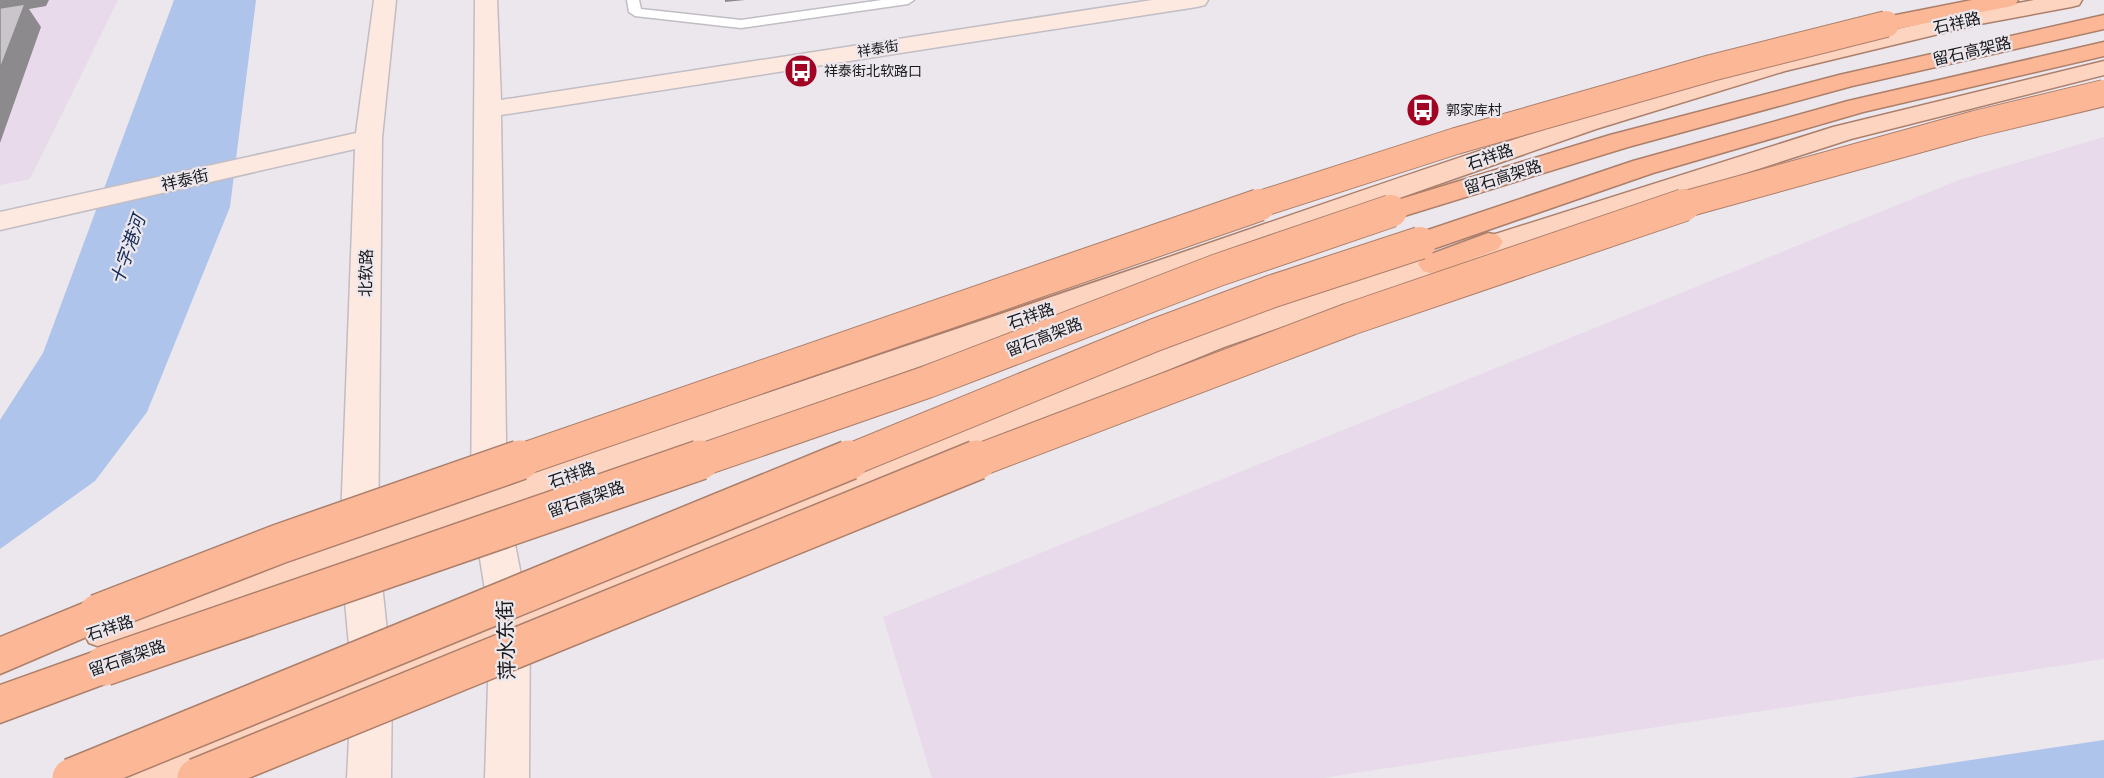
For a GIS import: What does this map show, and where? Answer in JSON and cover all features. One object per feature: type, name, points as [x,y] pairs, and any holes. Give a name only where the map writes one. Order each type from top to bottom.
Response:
[{"type":"highway","points":[[0,656],[98,614],[279,544],[1194,226],[1456,141],[1711,68],[1886,24],[2007,0]]},
{"type":"highway","points":[[1478,161],[1628,125],[1880,56],[2020,22],[2104,8]]},
{"type":"highway","name":"留石高架路","points":[[0,704],[927,382],[1218,270],[1391,211],[1641,135],[1859,77],[2104,22]]},
{"type":"highway","name":"留石高架路","points":[[72,778],[1155,335],[1273,291],[1426,253],[1654,164],[1857,106],[2104,49]]},
{"type":"highway","points":[[197,778],[973,462],[1350,319],[1677,207],[1975,124],[2104,93]]},
{"type":"main road","name":"石祥路","points":[[0,665],[489,503],[1587,123],[1777,66],[1980,17],[2071,0]]},
{"type":"main road","points":[[137,778],[510,621],[1426,253],[1842,133],[2104,68]]},
{"type":"street","name":"北软路","points":[[359,546],[369,138],[385,0]]},
{"type":"street","points":[[486,0],[489,109],[489,503]]},
{"type":"street","name":"祥泰街","points":[[489,109],[1197,0]]},
{"type":"street","name":"祥泰街","points":[[0,221],[369,138]]},
{"type":"street","name":"萍水东街","points":[[489,503],[510,621],[507,778]]},
{"type":"street","points":[[359,546],[372,679],[369,778]]},
{"type":"lane","points":[[633,0],[635,12],[741,24],[908,0]]},
{"type":"shaded area","points":[[0,0],[118,0],[30,179],[0,185]]},
{"type":"shaded area","points":[[2104,137],[2104,659],[1322,778],[932,778],[883,617],[1959,180]]},
{"type":"water","name":"十字港河","points":[[174,0],[256,0],[230,207],[147,412],[95,481],[0,549],[0,420],[43,353]]},
{"type":"water","points":[[2104,740],[2104,778],[1851,778]]},
{"type":"building","points":[[25,4],[0,69],[0,8]]},
{"type":"place","name":"祥泰街北软路口","points":[[801,71]]},
{"type":"place","name":"郭家库村","points":[[1423,110]]}]
